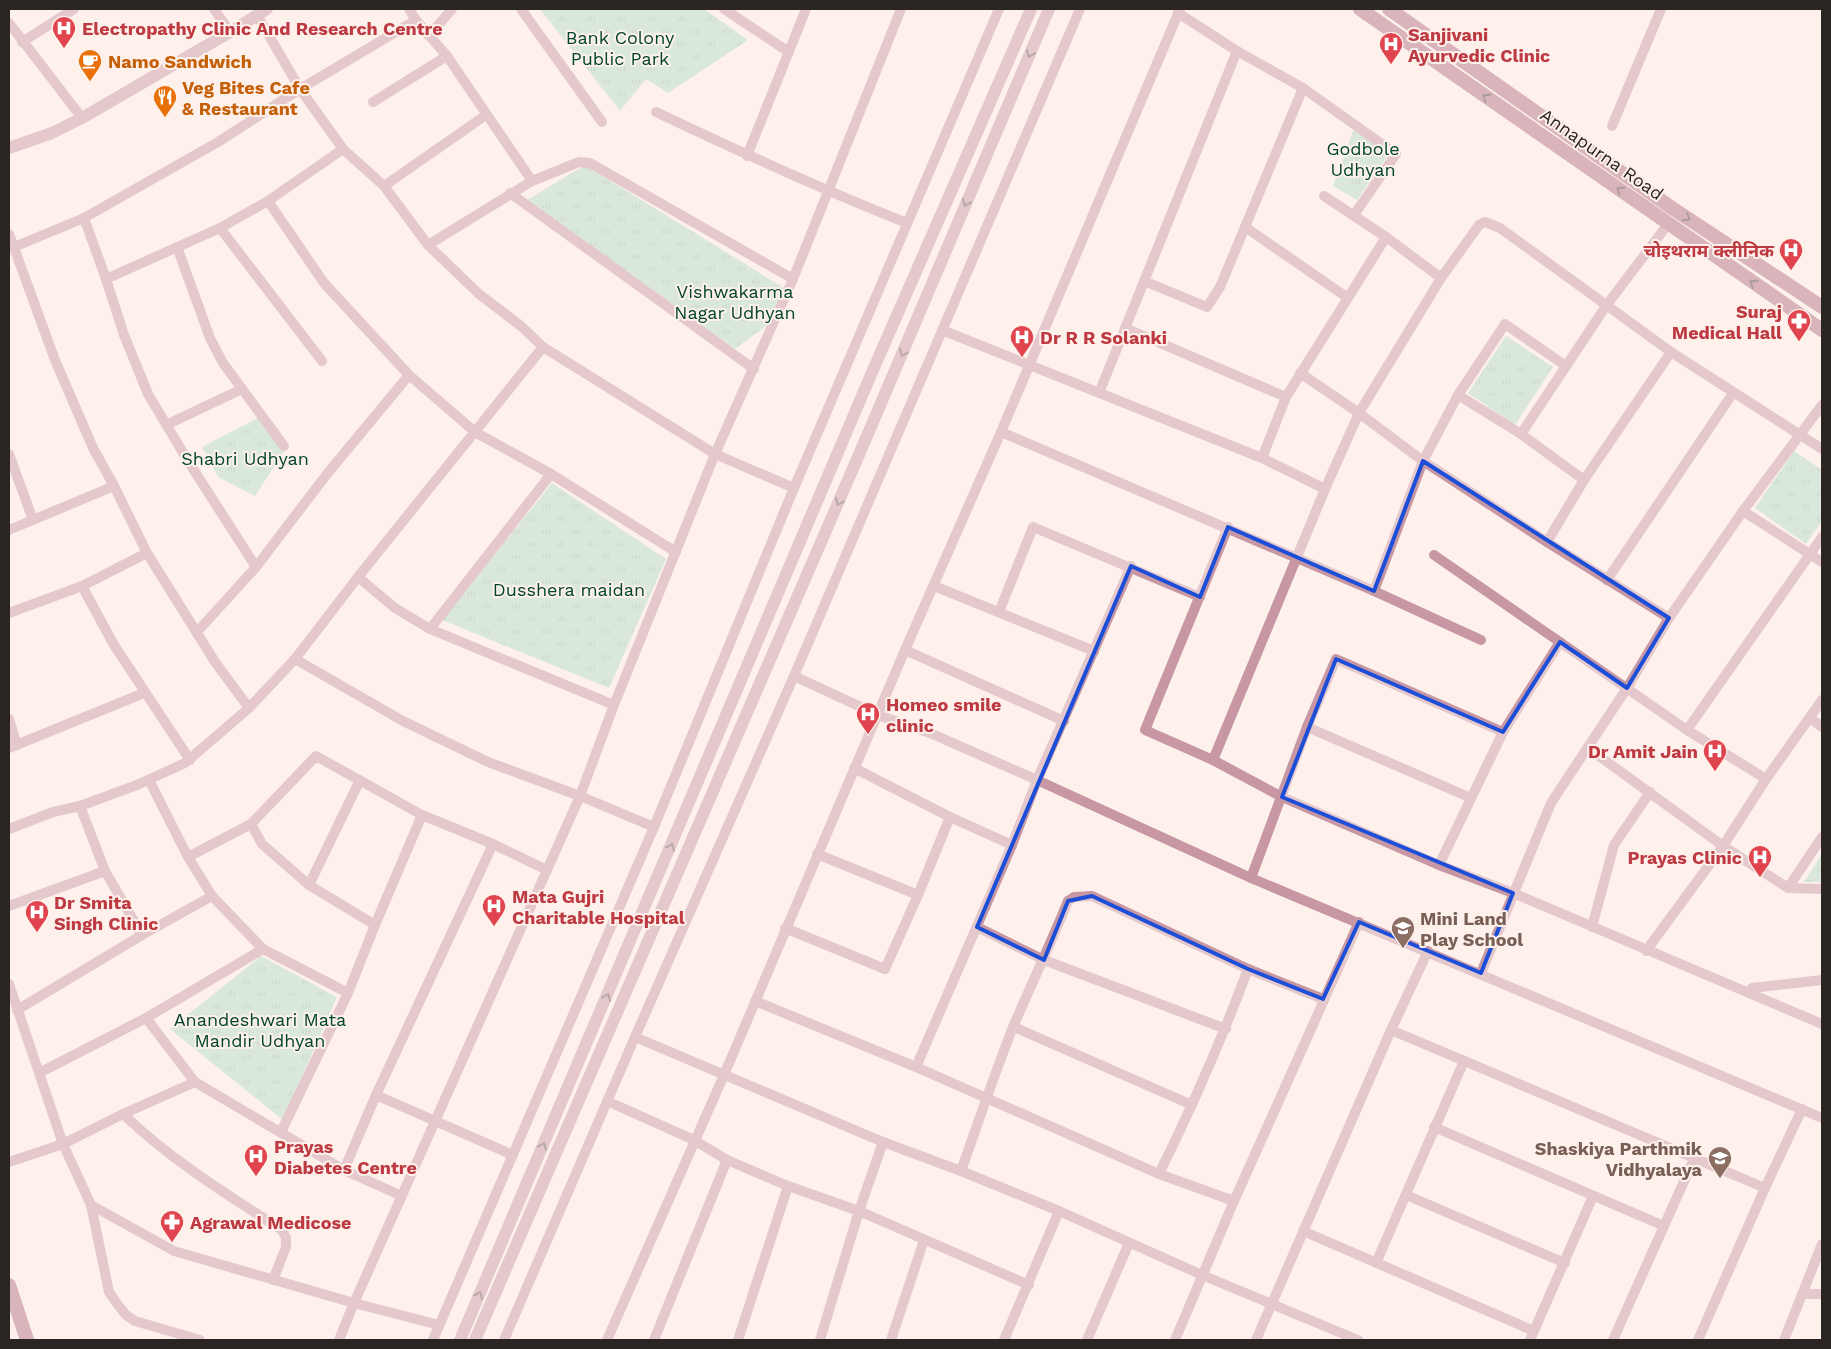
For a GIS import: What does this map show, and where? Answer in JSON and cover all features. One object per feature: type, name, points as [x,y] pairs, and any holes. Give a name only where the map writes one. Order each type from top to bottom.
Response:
[{"type":"main road","name":"Annapurna Road","points":[[1360,9],[1822,330]]},
{"type":"main road","name":"Annapurna Road","points":[[1389,9],[1672,208],[1822,307]]},
{"type":"main road","points":[[1423,54],[1431,39]]},
{"type":"main road","points":[[9,1284],[27,1340]]},
{"type":"street","points":[[22,42],[74,9]]},
{"type":"street","points":[[214,9],[230,32]]},
{"type":"street","points":[[410,9],[416,20],[447,56],[532,181]]},
{"type":"street","points":[[429,36],[452,9]]},
{"type":"street","points":[[521,9],[602,122]]},
{"type":"street","points":[[724,9],[789,52]]},
{"type":"street","points":[[747,156],[806,9]]},
{"type":"street","points":[[339,1340],[580,796],[614,705],[715,454],[793,279],[901,9]]},
{"type":"street","points":[[433,1340],[654,827],[794,488],[999,9]]},
{"type":"street","points":[[460,1340],[1030,9]]},
{"type":"street","points":[[475,1340],[1049,9]]},
{"type":"street","points":[[504,1340],[794,676],[1080,9]]},
{"type":"street","points":[[1612,126],[1661,9]]},
{"type":"street","points":[[607,1340],[1001,432],[1179,11],[1237,51],[1303,88],[1396,154],[1354,215]]},
{"type":"street","points":[[9,148],[52,133],[82,118],[262,12],[300,89],[343,149],[384,186],[428,245],[480,294],[521,326],[543,347],[715,454],[794,488]]},
{"type":"street","points":[[14,247],[84,218],[218,142],[300,89],[416,20]]},
{"type":"street","points":[[9,23],[82,118]]},
{"type":"street","points":[[1099,393],[1237,51]]},
{"type":"street","points":[[373,102],[447,56]]},
{"type":"street","points":[[1144,281],[1208,307],[1220,287],[1303,88]]},
{"type":"street","points":[[656,112],[747,156],[907,223]]},
{"type":"street","points":[[384,186],[486,115]]},
{"type":"street","points":[[106,279],[220,228],[268,200],[343,149]]},
{"type":"street","points":[[428,245],[532,181],[579,162],[590,163],[793,279]]},
{"type":"street","points":[[510,193],[754,369]]},
{"type":"street","points":[[1324,196],[1386,237],[1441,278]]},
{"type":"street","points":[[268,200],[324,284],[409,375],[476,432],[552,474],[676,552]]},
{"type":"street","points":[[84,218],[124,335],[145,386],[166,425],[256,567]]},
{"type":"street","points":[[1212,760],[1298,558],[1325,489],[1359,413],[1441,278],[1478,225],[1485,222],[1500,228],[1671,352],[1822,450]]},
{"type":"street","points":[[1521,434],[1606,306],[1668,224]]},
{"type":"street","points":[[1245,227],[1348,298]]},
{"type":"street","points":[[220,228],[322,360]]},
{"type":"street","points":[[9,234],[55,360],[93,448],[114,486],[146,553],[215,662],[250,708]]},
{"type":"street","points":[[1262,458],[1286,397],[1386,237]]},
{"type":"street","points":[[177,247],[210,338],[222,363],[284,446]]},
{"type":"street","points":[[1374,591],[1423,461],[1458,395],[1505,324],[1566,366]]},
{"type":"street","points":[[1125,328],[1286,397]]},
{"type":"street","points":[[942,330],[1262,458],[1325,489]]},
{"type":"street","points":[[9,830],[53,812],[80,806],[149,780],[190,760],[250,708],[295,659],[358,577],[543,347]]},
{"type":"street","points":[[1547,542],[1584,480],[1671,352]]},
{"type":"street","points":[[1300,373],[1359,413],[1423,461],[1606,580],[1669,618]]},
{"type":"street","points":[[196,632],[256,567],[327,474],[409,375]]},
{"type":"street","points":[[166,425],[242,389]]},
{"type":"street","points":[[1606,580],[1733,393]]},
{"type":"street","points":[[1458,395],[1521,434],[1584,480]]},
{"type":"street","points":[[1481,973],[1551,803],[1627,688],[1669,618],[1743,511],[1822,406]]},
{"type":"street","points":[[1001,432],[1228,527],[1480,640]]},
{"type":"street","points":[[9,454],[33,520]]},
{"type":"street","points":[[430,629],[552,474]]},
{"type":"street","points":[[9,530],[114,486]]},
{"type":"street","points":[[1743,511],[1822,562]]},
{"type":"street","points":[[999,612],[1033,527],[1200,596]]},
{"type":"street","points":[[1228,527],[1145,730],[1212,760],[1282,797],[1439,865],[1513,893],[1822,1024]]},
{"type":"street","points":[[1687,730],[1822,537]]},
{"type":"street","points":[[9,613],[82,586],[146,553]]},
{"type":"street","points":[[1434,555],[1687,730],[1766,780]]},
{"type":"street","points":[[916,1067],[1012,845],[1037,780],[1131,566]]},
{"type":"street","points":[[358,577],[395,608],[430,629],[614,705]]},
{"type":"street","points":[[82,586],[114,645],[190,760]]},
{"type":"street","points":[[934,586],[1094,651]]},
{"type":"street","points":[[761,635],[778,641]]},
{"type":"street","points":[[1439,865],[1503,732],[1560,642]]},
{"type":"street","points":[[905,650],[1064,721]]},
{"type":"street","points":[[295,659],[403,721],[488,762],[580,796],[654,827]]},
{"type":"street","points":[[1251,878],[1306,727],[1336,659],[1503,732]]},
{"type":"street","points":[[794,676],[878,715],[930,733],[1037,780],[1251,878],[1481,973],[1822,1118]]},
{"type":"street","points":[[9,719],[13,746],[144,693]]},
{"type":"street","points":[[1646,951],[1722,846],[1822,700]]},
{"type":"street","points":[[1810,718],[1822,727]]},
{"type":"street","points":[[1306,727],[1471,798]]},
{"type":"street","points":[[1588,748],[1722,846],[1788,888],[1822,889]]},
{"type":"street","points":[[188,857],[251,824],[316,756],[422,815],[493,844],[547,870]]},
{"type":"street","points":[[854,768],[950,817],[1012,845]]},
{"type":"street","points":[[149,780],[188,857],[212,896],[263,949],[348,994]]},
{"type":"street","points":[[309,885],[360,780]]},
{"type":"street","points":[[1592,927],[1614,845],[1650,792]]},
{"type":"street","points":[[80,806],[105,871],[142,935]]},
{"type":"street","points":[[281,1132],[348,994],[422,815]]},
{"type":"street","points":[[785,928],[885,969],[950,817]]},
{"type":"street","points":[[251,824],[262,844],[309,885],[375,925]]},
{"type":"street","points":[[1788,888],[1822,837]]},
{"type":"street","points":[[344,1170],[376,1095],[493,844]]},
{"type":"street","points":[[817,854],[918,895]]},
{"type":"street","points":[[9,906],[105,871]]},
{"type":"street","points":[[17,1010],[142,935],[212,896]]},
{"type":"street","points":[[961,1171],[986,1098],[1014,1026],[1068,901],[1074,897],[1092,896],[1248,969],[1323,999]]},
{"type":"street","points":[[1175,1340],[1234,1201],[1359,922]]},
{"type":"street","points":[[977,927],[1044,960],[1226,1029]]},
{"type":"street","points":[[39,1073],[146,1018],[263,949]]},
{"type":"street","points":[[1256,1340],[1391,1030],[1428,951]]},
{"type":"street","points":[[1159,1174],[1226,1029],[1248,969]]},
{"type":"street","points":[[1749,994],[1752,988],[1822,980]]},
{"type":"street","points":[[9,984],[64,1144],[91,1205],[109,1292],[126,1315],[135,1321],[200,1340]]},
{"type":"street","points":[[755,1001],[916,1067],[1159,1174],[1234,1201]]},
{"type":"street","points":[[146,1018],[195,1082],[344,1170],[402,1196]]},
{"type":"street","points":[[1014,1026],[1192,1105]]},
{"type":"street","points":[[1391,1030],[1765,1188]]},
{"type":"street","points":[[635,1037],[883,1142],[1059,1211],[1202,1275],[1358,1340]]},
{"type":"street","points":[[1376,1263],[1464,1061]]},
{"type":"street","points":[[9,1162],[64,1144],[123,1114],[195,1082]]},
{"type":"street","points":[[376,1095],[513,1155]]},
{"type":"street","points":[[607,1101],[694,1140],[728,1160],[788,1186],[859,1211],[1029,1285]]},
{"type":"street","points":[[1698,1340],[1802,1109]]},
{"type":"street","points":[[123,1114],[175,1160],[282,1230],[286,1238],[286,1247],[273,1280]]},
{"type":"street","points":[[1434,1127],[1664,1226]]},
{"type":"street","points":[[820,1340],[859,1211],[883,1142]]},
{"type":"street","points":[[1613,1340],[1694,1159]]},
{"type":"street","points":[[654,1340],[728,1160]]},
{"type":"street","points":[[738,1340],[788,1186]]},
{"type":"street","points":[[1406,1195],[1565,1263]]},
{"type":"street","points":[[1303,1231],[1532,1336],[1594,1196]]},
{"type":"street","points":[[91,1205],[174,1251],[354,1303],[439,1325]]},
{"type":"street","points":[[1004,1340],[1059,1211]]},
{"type":"street","points":[[891,1340],[924,1240]]},
{"type":"street","points":[[1087,1340],[1129,1243]]},
{"type":"street","points":[[1784,1340],[1822,1244]]},
{"type":"street","points":[[1802,1294],[1822,1294]]},
{"type":"highlighted area","points":[[1423,461],[1669,618],[1627,688],[1560,642],[1503,732],[1336,659],[1282,797],[1513,893],[1481,973],[1359,922],[1323,999],[1248,969],[1092,896],[1068,901],[1044,960],[977,927],[1131,566],[1200,597],[1228,527],[1374,591]]},
{"type":"green space","name":"Bank Colony Public Park","points":[[540,9],[704,9],[748,40],[668,93],[646,79],[620,111]]},
{"type":"green space","name":"Godbole Udhyan","points":[[1354,129],[1390,152],[1357,200],[1333,186]]},
{"type":"green space","name":"Vishwakarma Nagar Udhyan","points":[[585,165],[784,288],[766,326],[735,349],[527,200]]},
{"type":"green space","points":[[1506,336],[1553,367],[1515,425],[1468,393]]},
{"type":"green space","name":"Shabri Udhyan","points":[[260,417],[286,448],[255,496],[218,477],[202,447]]},
{"type":"green space","points":[[1794,451],[1822,470],[1822,521],[1806,544],[1755,508]]},
{"type":"green space","name":"Dusshera maidan","points":[[552,483],[666,559],[609,688],[442,620]]},
{"type":"green space","points":[[1822,854],[1822,882],[1804,882]]},
{"type":"green space","name":"Anandeshwari Mata Mandir Udhyan","points":[[261,956],[337,997],[283,1120],[170,1029]]},
{"type":"place","name":"Electropathy Clinic And Research Centre","points":[[64,49]]},
{"type":"place","name":"Sanjivani Ayurvedic Clinic","points":[[1391,65]]},
{"type":"place","name":"Namo Sandwich","points":[[90,82]]},
{"type":"place","name":"Veg Bites Cafe & Restaurant","points":[[165,118]]},
{"type":"place","name":"चोइथराम क्लीनिक","points":[[1791,271]]},
{"type":"place","name":"Suraj Medical Hall","points":[[1799,342]]},
{"type":"place","name":"Dr R R Solanki","points":[[1022,358]]},
{"type":"place","name":"Homeo smile clinic","points":[[868,735]]},
{"type":"place","name":"Dr Amit Jain","points":[[1715,772]]},
{"type":"place","name":"Prayas Clinic","points":[[1760,878]]},
{"type":"place","name":"Mata Gujri Charitable Hospital","points":[[494,927]]},
{"type":"place","name":"Dr Smita Singh Clinic","points":[[37,933]]},
{"type":"place","name":"Mini Land Play School","points":[[1403,949]]},
{"type":"place","name":"Prayas Diabetes Centre","points":[[256,1177]]},
{"type":"place","name":"Shaskiya Parthmik Vidhyalaya","points":[[1720,1179]]},
{"type":"place","name":"Agrawal Medicose","points":[[172,1243]]}]
